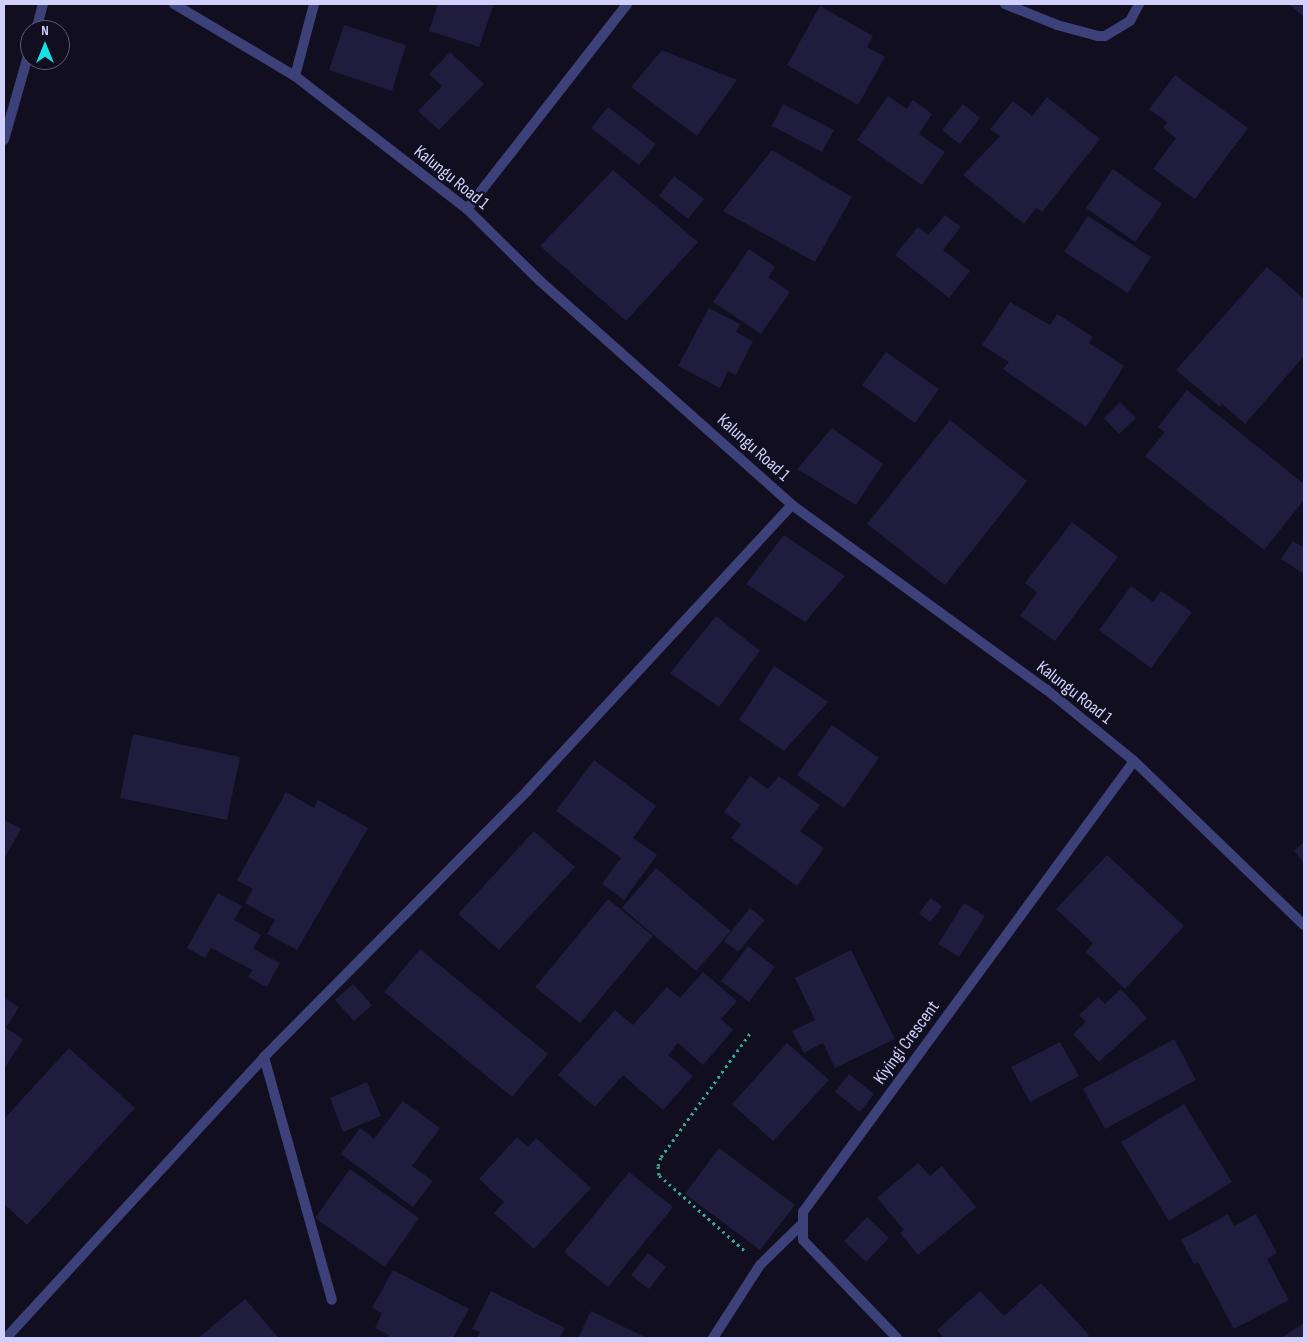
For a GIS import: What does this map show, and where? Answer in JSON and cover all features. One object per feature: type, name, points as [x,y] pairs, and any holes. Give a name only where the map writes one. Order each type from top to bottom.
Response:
[{"type":"street","points":[[39,20],[43,4]]},
{"type":"street","name":"Kalungu Road 1","points":[[174,4],[295,76],[467,209],[540,281],[792,505],[1047,690],[1134,761],[1304,925]]},
{"type":"street","points":[[295,76],[314,4]]},
{"type":"street","points":[[467,209],[627,4]]},
{"type":"street","points":[[1005,4],[1057,25],[1098,36],[1105,36],[1130,21],[1139,4]]},
{"type":"street","points":[[4,140],[24,70]]},
{"type":"street","points":[[6,1338],[264,1057],[527,790],[792,505]]},
{"type":"street","name":"Kiyingi Crescent","points":[[801,1225],[803,1212],[1134,761]]},
{"type":"street","points":[[264,1057],[332,1300]]},
{"type":"street","points":[[713,1338],[760,1265],[801,1225]]},
{"type":"street","points":[[801,1225],[803,1240],[897,1338]]},
{"type":"path","points":[[750,1033],[661,1157],[658,1166],[659,1175],[760,1265]]},
{"type":"building","points":[[438,4],[494,4],[479,47],[429,31]]},
{"type":"building","points":[[1289,4],[1304,4],[1304,17]]},
{"type":"building","points":[[820,6],[873,36],[867,47],[885,57],[858,105],[787,65]]},
{"type":"building","points":[[344,25],[406,45],[392,91],[329,70]]},
{"type":"building","points":[[662,50],[737,80],[697,136],[631,87]]},
{"type":"building","points":[[450,52],[484,84],[439,130],[418,111],[442,86],[429,74]]},
{"type":"building","points":[[1175,75],[1248,128],[1195,199],[1153,169],[1176,138],[1163,128],[1167,122],[1149,109]]},
{"type":"building","points":[[888,96],[907,109],[913,100],[932,114],[919,134],[945,152],[922,185],[857,140]]},
{"type":"building","points":[[1047,97],[1100,139],[1042,212],[1036,208],[1024,224],[963,175],[1000,136],[990,129],[1013,101],[1032,116]]},
{"type":"building","points":[[783,104],[834,130],[822,152],[772,126]]},
{"type":"building","points":[[963,104],[980,118],[960,144],[942,130]]},
{"type":"building","points":[[608,107],[656,144],[639,165],[591,128]]},
{"type":"building","points":[[772,150],[852,197],[815,262],[723,211]]},
{"type":"building","points":[[1113,169],[1162,204],[1135,242],[1086,208]]},
{"type":"building","points":[[613,170],[698,242],[626,321],[540,246]]},
{"type":"building","points":[[674,176],[704,199],[688,219],[659,196]]},
{"type":"building","points":[[945,215],[961,227],[943,250],[970,271],[949,298],[895,255],[918,227],[928,235]]},
{"type":"building","points":[[1088,216],[1151,257],[1128,293],[1064,252]]},
{"type":"building","points":[[749,249],[775,267],[768,277],[790,292],[761,334],[713,302]]},
{"type":"building","points":[[1267,267],[1304,299],[1304,356],[1245,424],[1222,404],[1220,407],[1176,370]]},
{"type":"building","points":[[1010,302],[1050,325],[1057,314],[1093,337],[1089,343],[1124,366],[1086,427],[1003,369],[1009,362],[982,345]]},
{"type":"building","points":[[709,308],[740,324],[736,332],[753,341],[736,375],[728,371],[720,388],[678,366]]},
{"type":"building","points":[[886,352],[939,389],[915,423],[862,385]]},
{"type":"building","points":[[1187,390],[1304,484],[1304,500],[1264,550],[1145,456],[1165,432],[1158,427]]},
{"type":"building","points":[[1120,402],[1136,418],[1119,434],[1104,418]]},
{"type":"building","points":[[950,420],[1027,481],[945,585],[867,524]]},
{"type":"building","points":[[832,428],[883,464],[856,505],[797,469]]},
{"type":"building","points":[[1072,522],[1118,557],[1055,641],[1020,616],[1037,592],[1025,583]]},
{"type":"building","points":[[784,535],[845,576],[805,622],[746,584]]},
{"type":"building","points":[[1293,541],[1304,548],[1304,574],[1281,559]]},
{"type":"building","points":[[1131,586],[1153,602],[1161,591],[1192,612],[1151,668],[1099,630]]},
{"type":"building","points":[[716,616],[760,651],[719,707],[670,673]]},
{"type":"building","points":[[774,666],[828,702],[784,751],[739,720]]},
{"type":"building","points":[[832,725],[879,758],[844,808],[797,775]]},
{"type":"building","points":[[133,734],[240,757],[227,820],[120,798]]},
{"type":"building","points":[[594,760],[656,806],[633,838],[657,855],[624,900],[602,884],[621,858],[556,811]]},
{"type":"building","points":[[750,776],[768,789],[779,776],[820,805],[800,831],[824,848],[797,886],[731,838],[741,824],[724,812]]},
{"type":"building","points":[[286,792],[314,808],[318,800],[368,828],[297,950],[267,934],[275,920],[245,903],[253,889],[237,880]]},
{"type":"building","points":[[4,820],[21,829],[4,859]]},
{"type":"building","points":[[534,831],[575,867],[499,950],[458,914]]},
{"type":"building","points":[[1304,842],[1304,863],[1294,851]]},
{"type":"building","points":[[1107,855],[1184,926],[1125,989],[1086,952],[1093,943],[1056,909]]},
{"type":"building","points":[[656,868],[731,931],[696,971],[622,908]]},
{"type":"building","points":[[218,893],[242,906],[234,920],[261,935],[253,949],[280,963],[267,987],[248,977],[252,970],[211,948],[205,958],[187,948]]},
{"type":"building","points":[[931,898],[942,907],[930,922],[919,913]]},
{"type":"building","points":[[608,899],[653,936],[580,1023],[535,987]]},
{"type":"building","points":[[964,903],[985,916],[959,957],[938,944]]},
{"type":"building","points":[[750,908],[765,920],[738,952],[724,941]]},
{"type":"building","points":[[748,946],[775,967],[749,1002],[721,981]]},
{"type":"building","points":[[420,949],[548,1054],[512,1097],[384,992]]},
{"type":"building","points":[[851,950],[895,1039],[835,1068],[823,1043],[804,1053],[792,1031],[815,1020],[795,978]]},
{"type":"building","points":[[703,972],[737,1001],[721,1019],[733,1030],[703,1065],[678,1043],[668,1055],[693,1076],[663,1110],[623,1075],[595,1107],[558,1075],[615,1010],[633,1025],[667,987],[680,998]]},
{"type":"building","points":[[353,984],[372,1005],[354,1021],[335,1000]]},
{"type":"building","points":[[1121,989],[1147,1018],[1099,1062],[1073,1034],[1086,1022],[1079,1015],[1098,997],[1105,1004]]},
{"type":"building","points":[[4,998],[19,1007],[6,1028],[23,1039],[4,1069]]},
{"type":"building","points":[[1174,1039],[1196,1080],[1105,1129],[1083,1089]]},
{"type":"building","points":[[1060,1042],[1079,1076],[1030,1102],[1011,1067]]},
{"type":"building","points":[[787,1043],[829,1080],[773,1141],[732,1104]]},
{"type":"building","points":[[69,1048],[135,1108],[27,1225],[4,1204],[4,1119]]},
{"type":"building","points":[[849,1074],[874,1094],[860,1112],[835,1092]]},
{"type":"building","points":[[367,1082],[381,1116],[343,1132],[330,1098]]},
{"type":"building","points":[[403,1101],[440,1128],[412,1166],[433,1181],[413,1207],[341,1154],[360,1128],[374,1139]]},
{"type":"building","points":[[1184,1104],[1232,1182],[1169,1221],[1121,1142]]},
{"type":"building","points":[[517,1137],[528,1147],[536,1138],[591,1188],[534,1249],[494,1213],[504,1202],[479,1179]]},
{"type":"building","points":[[719,1148],[795,1205],[760,1250],[685,1194]]},
{"type":"building","points":[[918,1163],[930,1176],[942,1166],[976,1207],[918,1255],[900,1233],[904,1230],[877,1198]]},
{"type":"building","points":[[350,1169],[419,1218],[385,1267],[315,1218]]},
{"type":"building","points":[[629,1172],[673,1207],[608,1287],[564,1252]]},
{"type":"building","points":[[1228,1214],[1234,1226],[1256,1214],[1277,1253],[1267,1259],[1289,1300],[1234,1329],[1198,1262],[1194,1264],[1181,1240]]},
{"type":"building","points":[[867,1217],[889,1238],[866,1262],[844,1241]]},
{"type":"building","points":[[648,1253],[666,1267],[649,1289],[631,1275]]},
{"type":"building","points":[[393,1270],[469,1309],[453,1338],[387,1338],[389,1335],[375,1328],[382,1313],[372,1308]]},
{"type":"building","points":[[1041,1283],[1089,1335],[1086,1338],[944,1338],[937,1330],[980,1291],[1004,1316]]},
{"type":"building","points":[[491,1291],[565,1328],[560,1338],[477,1338],[480,1332],[472,1329]]},
{"type":"building","points":[[245,1299],[279,1338],[198,1338]]},
{"type":"building","points":[[591,1311],[647,1338],[578,1338]]},
{"type":"building","points":[[1304,1323],[1304,1338],[1281,1338]]}]
